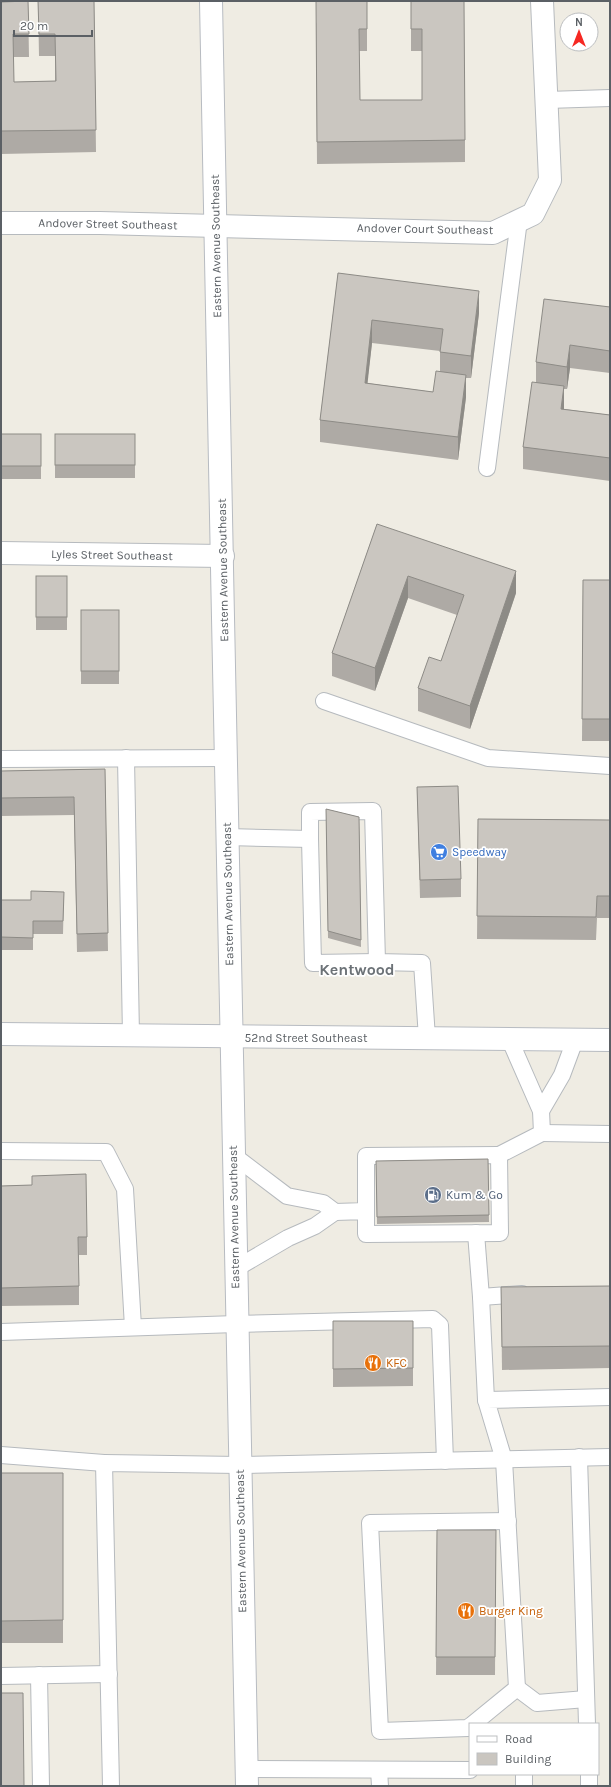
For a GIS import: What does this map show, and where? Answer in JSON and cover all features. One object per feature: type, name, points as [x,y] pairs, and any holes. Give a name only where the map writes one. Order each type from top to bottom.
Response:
[{"type":"street","name":"Eastern Avenue Southeast","points":[[211,1],[223,556],[232,1156],[246,1778]]},
{"type":"street","name":"Andover Court Southeast","points":[[215,225],[493,233],[533,214],[550,180],[542,1]]},
{"type":"street","name":"Andover Street Southeast","points":[[1,223],[215,225]]},
{"type":"street","name":"Lyles Street Southeast","points":[[1,553],[223,556]]},
{"type":"street","name":"52nd Street Southeast","points":[[1,1034],[610,1040]]},
{"type":"lane","points":[[546,100],[610,98]]},
{"type":"lane","points":[[487,468],[520,220]]},
{"type":"lane","points":[[324,700],[488,758],[610,766]]},
{"type":"lane","points":[[126,758],[131,1036]]},
{"type":"lane","points":[[1,759],[226,758]]},
{"type":"lane","points":[[377,962],[374,811],[310,812],[313,964],[377,962],[422,963],[427,1038]]},
{"type":"lane","points":[[227,837],[310,839]]},
{"type":"lane","points":[[509,1038],[541,1110],[542,1133]]},
{"type":"lane","points":[[541,1110],[562,1075],[575,1040]]},
{"type":"lane","points":[[500,1155],[500,1233],[476,1233],[455,1228],[406,1229],[366,1234],[366,1156],[405,1162],[454,1161],[500,1155],[542,1133],[610,1134]]},
{"type":"lane","points":[[1,1151],[106,1152],[125,1189],[133,1327]]},
{"type":"lane","points":[[232,1156],[287,1196],[323,1203],[335,1212]]},
{"type":"lane","points":[[235,1269],[288,1238],[315,1226],[335,1212],[366,1211]]},
{"type":"lane","points":[[476,1233],[486,1400],[504,1460],[517,1688],[537,1704],[586,1699]]},
{"type":"lane","points":[[481,1297],[534,1293]]},
{"type":"lane","points":[[1,1332],[433,1319],[440,1325],[445,1461]]},
{"type":"lane","points":[[486,1400],[610,1398]]},
{"type":"lane","points":[[1,1456],[104,1463],[239,1465],[610,1457]]},
{"type":"lane","points":[[579,1457],[587,1723]]},
{"type":"lane","points":[[104,1463],[111,1786]]},
{"type":"lane","points":[[469,1727],[380,1731],[370,1523],[508,1521]]},
{"type":"lane","points":[[1,1676],[109,1674]]},
{"type":"lane","points":[[39,1675],[41,1786]]},
{"type":"lane","points":[[474,1723],[517,1688]]},
{"type":"lane","points":[[379,1770],[380,1786]]},
{"type":"lane","points":[[246,1778],[379,1770],[469,1770]]},
{"type":"lane","points":[[524,1775],[524,1786]]},
{"type":"lane","points":[[589,1775],[589,1786]]},
{"type":"building","points":[[28,1],[29,34],[13,34],[14,82],[56,81],[55,34],[39,34],[38,1],[94,1],[96,130],[1,131],[1,2]]},
{"type":"building","points":[[316,1],[367,1],[367,29],[359,29],[360,100],[422,100],[422,29],[411,29],[411,1],[464,1],[465,140],[317,142]]},
{"type":"building","points":[[338,273],[479,291],[471,356],[440,352],[443,329],[372,320],[365,383],[433,392],[436,371],[466,375],[458,437],[320,420]]},
{"type":"building","points":[[544,299],[610,307],[610,351],[570,345],[567,367],[536,362]]},
{"type":"building","points":[[532,382],[564,386],[561,409],[610,415],[610,458],[523,447]]},
{"type":"building","points":[[1,434],[41,434],[41,466],[1,466]]},
{"type":"building","points":[[55,434],[135,434],[135,465],[55,465]]},
{"type":"building","points":[[377,524],[516,571],[470,706],[418,688],[429,657],[441,661],[464,595],[408,576],[375,668],[332,653]]},
{"type":"building","points":[[36,576],[67,576],[67,617],[36,617]]},
{"type":"building","points":[[583,580],[610,580],[610,719],[582,719]]},
{"type":"building","points":[[81,610],[119,610],[119,671],[81,671]]},
{"type":"building","points":[[105,769],[108,933],[77,934],[74,797],[1,798],[1,771]]},
{"type":"building","points":[[458,786],[461,879],[420,880],[417,787]]},
{"type":"building","points":[[326,809],[359,817],[361,940],[328,931]]},
{"type":"building","points":[[478,819],[610,820],[610,896],[597,896],[596,917],[477,916]]},
{"type":"building","points":[[31,891],[64,892],[63,921],[33,921],[33,938],[1,937],[1,900],[31,900]]},
{"type":"building","points":[[488,1159],[489,1215],[377,1217],[376,1161]]},
{"type":"building","points":[[86,1174],[87,1237],[78,1237],[79,1286],[1,1288],[1,1186],[32,1185],[32,1176]]},
{"type":"building","points":[[610,1286],[610,1346],[502,1347],[501,1287]]},
{"type":"building","name":"KFC","points":[[333,1321],[413,1321],[413,1368],[333,1369]]},
{"type":"building","points":[[1,1473],[63,1473],[63,1620],[1,1621]]},
{"type":"building","name":"Burger King","points":[[437,1530],[496,1530],[495,1657],[436,1657]]},
{"type":"building","points":[[1,1693],[23,1693],[24,1786],[1,1786]]},
{"type":"place","name":"Speedway","points":[[439,852]]},
{"type":"place","name":"Kum & Go","points":[[433,1195]]},
{"type":"place","name":"KFC","points":[[373,1363]]},
{"type":"place","name":"Burger King","points":[[466,1611]]},
{"type":"district","name":"Kentwood","points":[[357,969]]}]
